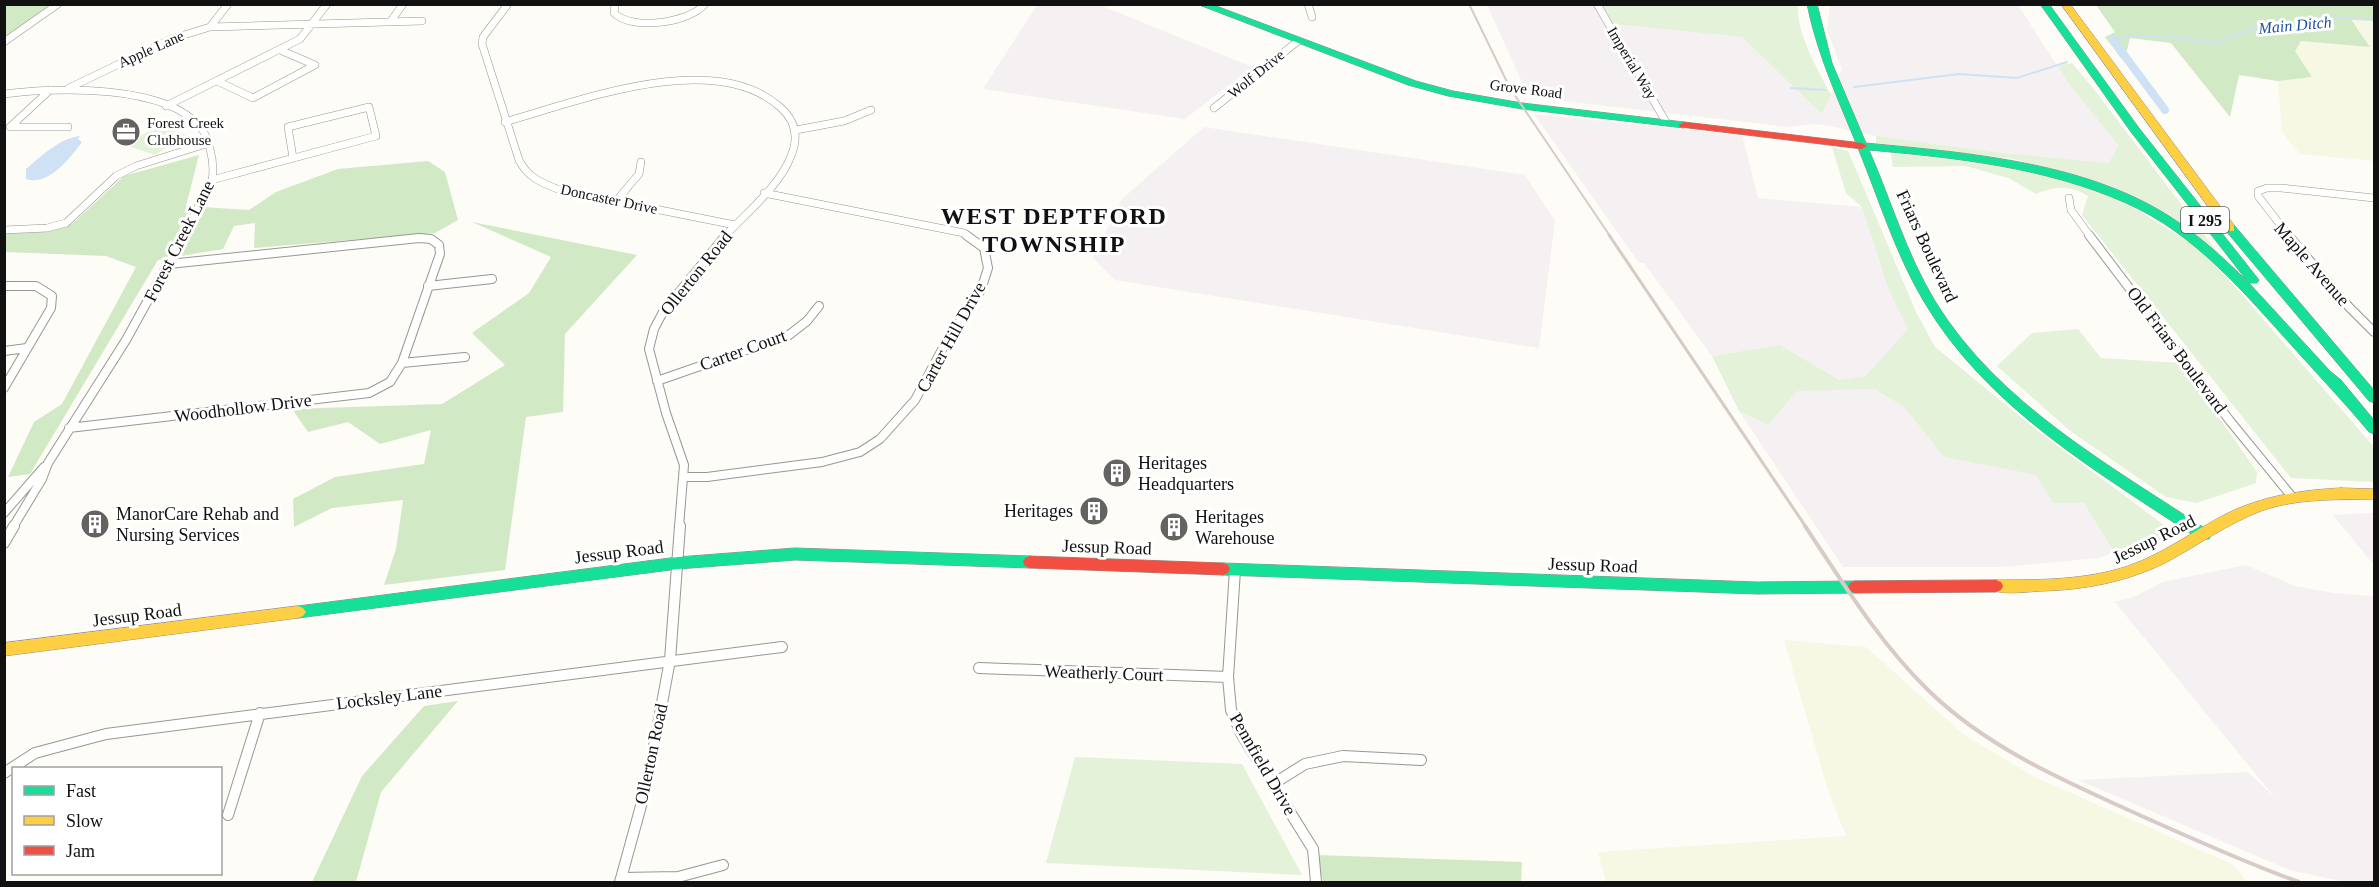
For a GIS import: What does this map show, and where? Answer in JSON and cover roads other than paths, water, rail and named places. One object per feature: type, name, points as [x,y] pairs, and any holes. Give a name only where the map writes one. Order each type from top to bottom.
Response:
[{"type":"main road","name":"Grove Road","points":[[1201,4],[1412,83],[1452,94],[1522,106],[2000,160],[2073,178],[2117,195],[2187,233],[2224,265],[2255,297],[2310,362],[2342,391]]},
{"type":"main road","name":"Friars Boulevard","points":[[1812,4],[1821,47],[1862,146],[1929,298],[1951,332],[1978,364],[2025,410],[2077,450],[2204,535]]},
{"type":"main road","points":[[2035,4],[2057,35],[2075,49]]},
{"type":"main road","name":"I 295","points":[[2044,4],[2075,49],[2195,208],[2374,429]]},
{"type":"main road","name":"I 295","points":[[2065,4],[2216,211],[2374,398]]},
{"type":"main road","points":[[2073,4],[2156,116],[2170,146]]},
{"type":"main road","name":"Jessup Road","points":[[4,650],[678,563],[795,554],[1757,588],[2062,586],[2110,580],[2128,573],[2168,556],[2255,508],[2293,498],[2374,494]]},
{"type":"street","points":[[4,42],[58,4]]},
{"type":"street","points":[[210,27],[228,4]]},
{"type":"street","points":[[166,106],[305,36],[327,4]]},
{"type":"street","points":[[391,21],[403,4]]},
{"type":"street","name":"Doncaster Drive","points":[[508,4],[483,37],[482,44],[505,122],[525,171],[536,180],[560,190],[735,225]]},
{"type":"street","points":[[615,4],[614,14],[620,19],[672,21],[690,17],[702,9],[705,4]]},
{"type":"street","points":[[1308,4],[1312,17]]},
{"type":"street","name":"Imperial Way","points":[[1597,4],[1666,122]]},
{"type":"street","name":"Apple Lane","points":[[69,88],[171,39],[210,27],[422,21]]},
{"type":"street","name":"Wolf Drive","points":[[1214,108],[1298,41]]},
{"type":"street","points":[[217,81],[253,98],[315,65],[280,50]]},
{"type":"street","points":[[505,122],[641,86],[690,79],[734,84],[757,91],[786,112],[794,121],[796,130],[844,121],[871,110]]},
{"type":"street","name":"Forest Creek Lane","points":[[4,94],[69,88],[130,96],[166,106],[198,124],[208,143],[215,167],[212,180],[169,264],[126,340],[48,463],[42,479],[4,543]]},
{"type":"street","points":[[50,90],[10,127],[68,127]]},
{"type":"street","points":[[212,180],[376,136],[369,107],[288,127],[293,158]]},
{"type":"street","name":"Ollerton Road","points":[[621,880],[647,784],[670,660],[684,477],[684,465],[649,349],[654,329],[663,312],[790,159],[796,130]]},
{"type":"street","points":[[4,230],[47,228],[66,223],[116,176],[136,166],[208,143]]},
{"type":"street","points":[[616,201],[639,174],[641,162]]},
{"type":"street","name":"Maple Avenue","points":[[2374,198],[2281,188],[2267,188],[2258,191],[2260,202],[2349,307],[2374,332]]},
{"type":"street","name":"Carter Hill Drive","points":[[684,477],[707,477],[758,468],[816,463],[847,456],[870,446],[888,432],[915,400],[945,344],[981,290],[988,268],[984,249],[964,233],[764,193]]},
{"type":"street","name":"Old Friars Boulevard","points":[[2069,198],[2071,210],[2081,224],[2230,421],[2293,498]]},
{"type":"street","name":"Woodhollow Drive","points":[[69,428],[369,393],[387,386],[394,380],[402,363],[440,248],[437,242],[426,238],[169,264]]},
{"type":"street","points":[[428,286],[492,279]]},
{"type":"street","points":[[4,286],[37,286],[52,296],[51,308],[4,388]]},
{"type":"street","name":"Carter Court","points":[[657,381],[789,335],[807,321],[819,306]]},
{"type":"street","points":[[4,351],[27,348]]},
{"type":"street","points":[[402,363],[465,357]]},
{"type":"street","name":"Forest Creek Lane","points":[[4,513],[48,463]]},
{"type":"street","name":"Pennfield Drive","points":[[1235,570],[1228,677],[1231,710],[1242,735],[1313,849],[1316,882]]},
{"type":"street","name":"Locksley Lane","points":[[13,767],[35,753],[106,734],[782,647]]},
{"type":"street","name":"Weatherly Court","points":[[980,668],[1228,677]]},
{"type":"street","points":[[228,814],[260,713]]},
{"type":"street","points":[[1273,784],[1305,764],[1343,756],[1421,760]]},
{"type":"street","points":[[621,880],[678,877],[723,866]]},
{"type":"water","points":[[80,136],[78,139],[82,142],[58,169],[42,179],[26,179],[26,169],[44,154],[65,140]]},
{"type":"waterway","name":"Main Ditch","points":[[2110,42],[2126,37],[2163,36],[2217,43],[2257,27],[2337,18],[2374,20]]},
{"type":"waterway","points":[[2113,40],[2165,110]]},
{"type":"waterway","name":"Main Ditch","points":[[1854,87],[1959,74],[2017,78],[2067,62]]},
{"type":"waterway","name":"Main Ditch","points":[[1791,88],[1825,90]]},
{"type":"railway","points":[[1469,4],[1510,88],[1610,236]]},
{"type":"railway","points":[[1609,235],[1806,527]]},
{"type":"railway","points":[[1805,526],[1862,611],[1893,652],[1928,690],[1975,729],[2026,760],[2080,788],[2216,849],[2299,882]]},
{"type":"place","name":"Forest Creek Clubhouse","points":[[126,132]]},
{"type":"place","name":"Heritages Headquarters","points":[[1117,473]]},
{"type":"place","name":"Heritages","points":[[1094,511]]},
{"type":"place","name":"ManorCare Rehab and Nursing Services","points":[[95,524]]},
{"type":"place","name":"Heritages Warehouse","points":[[1174,527]]},
{"type":"district","name":"WEST DEPTFORD TOWNSHIP","points":[[1054,230]]}]
